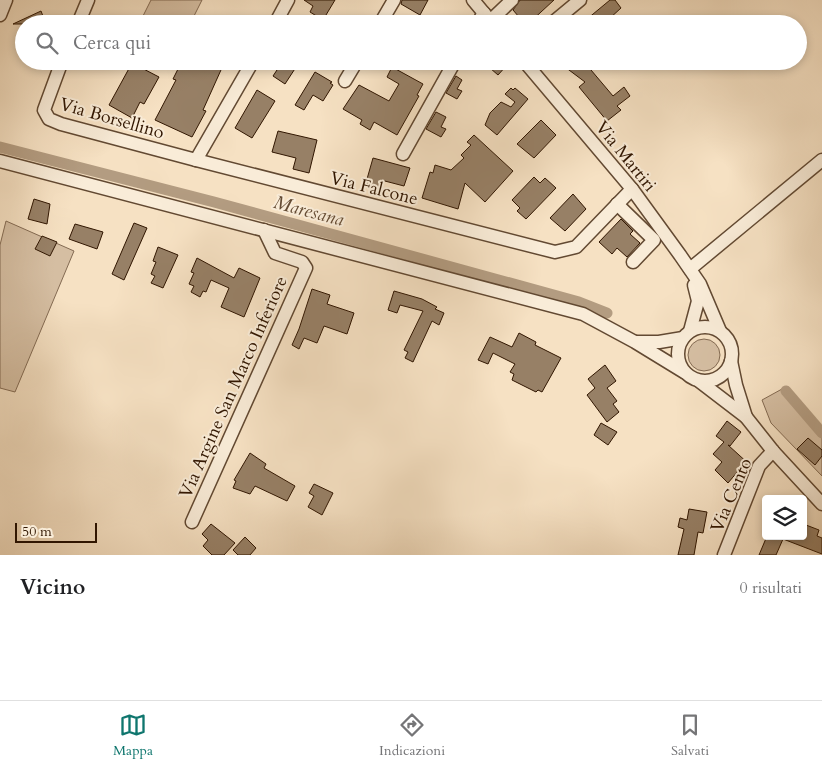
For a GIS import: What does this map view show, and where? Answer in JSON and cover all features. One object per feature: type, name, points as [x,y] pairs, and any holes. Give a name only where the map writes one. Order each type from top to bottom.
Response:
[{"type":"street","points":[[0,14],[6,0]]},
{"type":"street","points":[[82,15],[88,0]]},
{"type":"street","points":[[279,15],[288,0]]},
{"type":"street","points":[[385,15],[394,0]]},
{"type":"street","points":[[473,0],[483,15]]},
{"type":"street","points":[[492,15],[512,0]]},
{"type":"street","points":[[562,15],[580,0]]},
{"type":"street","name":"Via Borsellino","points":[[59,70],[44,110],[49,119],[196,160]]},
{"type":"street","points":[[196,160],[248,70]]},
{"type":"street","points":[[345,81],[352,70]]},
{"type":"street","points":[[403,154],[450,70]]},
{"type":"street","name":"Via Martiri","points":[[532,70],[632,190],[700,284],[720,331]]},
{"type":"street","name":"Via Falcone","points":[[196,160],[555,252],[576,247],[632,190]]},
{"type":"street","points":[[692,273],[822,160]]},
{"type":"street","points":[[0,161],[583,314],[699,380],[746,418],[773,451],[822,504]]},
{"type":"street","points":[[617,204],[654,240],[634,262]]},
{"type":"street","name":"Via Argine San Marco Inferiore","points":[[192,522],[306,268],[302,262],[275,252],[264,230]]},
{"type":"street","name":"Via Martiri","points":[[686,334],[698,301],[692,273]]},
{"type":"street","points":[[635,342],[659,342],[706,326],[720,331],[730,343],[731,361],[736,385],[746,418]]},
{"type":"street","points":[[684,372],[677,354],[686,334]]},
{"type":"street","points":[[699,380],[709,381],[719,377],[726,371],[731,361]]},
{"type":"street","name":"Via Cento","points":[[724,555],[759,466],[773,451]]},
{"type":"shaded area","points":[[151,0],[202,0],[194,15],[144,15]]},
{"type":"shaded area","points":[[6,221],[74,251],[15,392],[0,388],[0,245]]},
{"type":"shaded area","points":[[704,339],[710,340],[715,344],[719,349],[719,361],[715,366],[710,370],[704,371],[698,370],[693,366],[689,361],[688,355],[689,349],[693,344],[698,340]]},
{"type":"shaded area","points":[[782,389],[791,391],[822,427],[822,476],[771,423],[762,400]]},
{"type":"building","points":[[304,0],[335,0],[326,15],[315,15],[310,12],[313,6]]},
{"type":"building","points":[[402,0],[428,0],[420,15],[401,4]]},
{"type":"building","points":[[520,0],[554,0],[538,15],[517,15],[513,10]]},
{"type":"building","points":[[610,0],[615,0],[621,8],[613,15],[592,15]]},
{"type":"building","points":[[41,11],[43,15],[32,15]]},
{"type":"building","points":[[128,70],[146,70],[159,77],[144,104],[140,102],[132,118],[109,105]]},
{"type":"building","points":[[178,70],[221,70],[203,110],[206,111],[192,137],[155,120],[176,80],[173,79]]},
{"type":"building","points":[[277,70],[294,70],[285,84],[273,76]]},
{"type":"building","points":[[390,70],[397,70],[423,84],[417,95],[419,96],[397,135],[374,122],[370,130],[360,124],[362,120],[343,109],[359,85],[389,101],[399,84],[387,77]]},
{"type":"building","points":[[492,70],[502,70],[498,75]]},
{"type":"building","points":[[569,70],[591,70],[613,96],[624,87],[630,96],[617,106],[621,110],[607,121],[579,87],[585,82]]},
{"type":"building","points":[[315,72],[332,82],[330,83],[333,85],[323,101],[313,95],[304,110],[295,105]]},
{"type":"building","points":[[456,76],[462,80],[457,89],[462,91],[457,99],[446,93]]},
{"type":"building","points":[[511,88],[513,90],[515,88],[528,99],[497,135],[485,125],[490,113],[501,102],[511,107],[515,102],[505,94]]},
{"type":"building","points":[[257,90],[275,101],[252,138],[235,128]]},
{"type":"building","points":[[436,112],[446,117],[441,127],[446,129],[441,137],[426,129]]},
{"type":"building","points":[[541,120],[556,135],[534,158],[517,144]]},
{"type":"building","points":[[278,131],[317,140],[309,173],[293,169],[296,158],[272,152]]},
{"type":"building","points":[[474,135],[513,171],[485,202],[465,183],[458,209],[422,198],[430,172],[433,173],[435,165],[451,170],[464,158],[461,155],[471,145],[467,142]]},
{"type":"building","points":[[373,158],[410,168],[404,186],[381,180],[378,189],[365,186]]},
{"type":"building","points":[[534,177],[540,183],[545,178],[556,188],[526,219],[517,211],[520,208],[512,200]]},
{"type":"building","points":[[573,194],[586,209],[565,231],[550,218]]},
{"type":"building","points":[[34,199],[50,204],[47,224],[28,219]]},
{"type":"building","points":[[621,219],[633,231],[630,234],[640,243],[627,257],[617,248],[612,254],[599,242]]},
{"type":"building","points":[[134,223],[147,228],[124,280],[112,274]]},
{"type":"building","points":[[75,224],[103,232],[97,249],[69,239]]},
{"type":"building","points":[[42,236],[57,242],[50,256],[35,249]]},
{"type":"building","points":[[158,247],[178,255],[163,288],[151,283],[155,276],[151,274],[156,262],[153,261]]},
{"type":"building","points":[[197,258],[234,278],[239,268],[260,278],[244,317],[221,307],[229,288],[211,280],[206,292],[203,291],[200,297],[191,292],[194,286],[189,284],[194,273],[191,272]]},
{"type":"building","points":[[312,289],[330,295],[327,304],[354,313],[347,334],[324,326],[317,343],[304,338],[299,349],[292,345]]},
{"type":"building","points":[[394,291],[422,299],[444,313],[439,325],[432,321],[413,362],[405,358],[408,352],[404,350],[423,311],[400,305],[397,313],[388,310]]},
{"type":"building","points":[[519,333],[536,342],[535,345],[561,358],[542,392],[538,390],[536,392],[512,380],[514,374],[510,372],[515,364],[493,353],[488,364],[478,360],[490,337],[512,347]]},
{"type":"building","points":[[605,365],[616,381],[607,388],[617,401],[613,404],[619,412],[607,422],[587,395],[595,388],[588,379]]},
{"type":"building","points":[[727,421],[741,432],[730,446],[728,445],[750,465],[742,473],[739,470],[728,483],[715,470],[722,462],[713,454],[724,442],[716,436]]},
{"type":"building","points":[[601,423],[617,432],[608,445],[594,435]]},
{"type":"building","points":[[808,438],[822,450],[822,456],[815,465],[797,449]]},
{"type":"building","points":[[250,453],[266,464],[264,468],[295,486],[287,501],[255,486],[250,494],[233,488],[236,481],[234,480]]},
{"type":"building","points":[[314,484],[333,493],[322,515],[308,507],[314,496],[309,493]]},
{"type":"building","points":[[689,509],[707,512],[703,533],[698,532],[694,555],[678,555],[684,529],[678,527],[680,518],[687,520]]},
{"type":"building","points":[[211,524],[235,543],[224,555],[212,555],[203,546],[208,540],[202,534]]},
{"type":"building","points":[[807,525],[819,530],[817,536],[822,538],[822,554],[786,540],[807,540]]},
{"type":"building","points":[[245,537],[256,548],[250,555],[238,555],[233,550]]},
{"type":"building","points":[[765,540],[783,540],[776,555],[759,555]]},
{"type":"waterway","name":"Maresana","points":[[0,147],[214,202],[579,302],[607,313]]},
{"type":"waterway","name":"Maresana","points":[[786,391],[822,433]]}]
